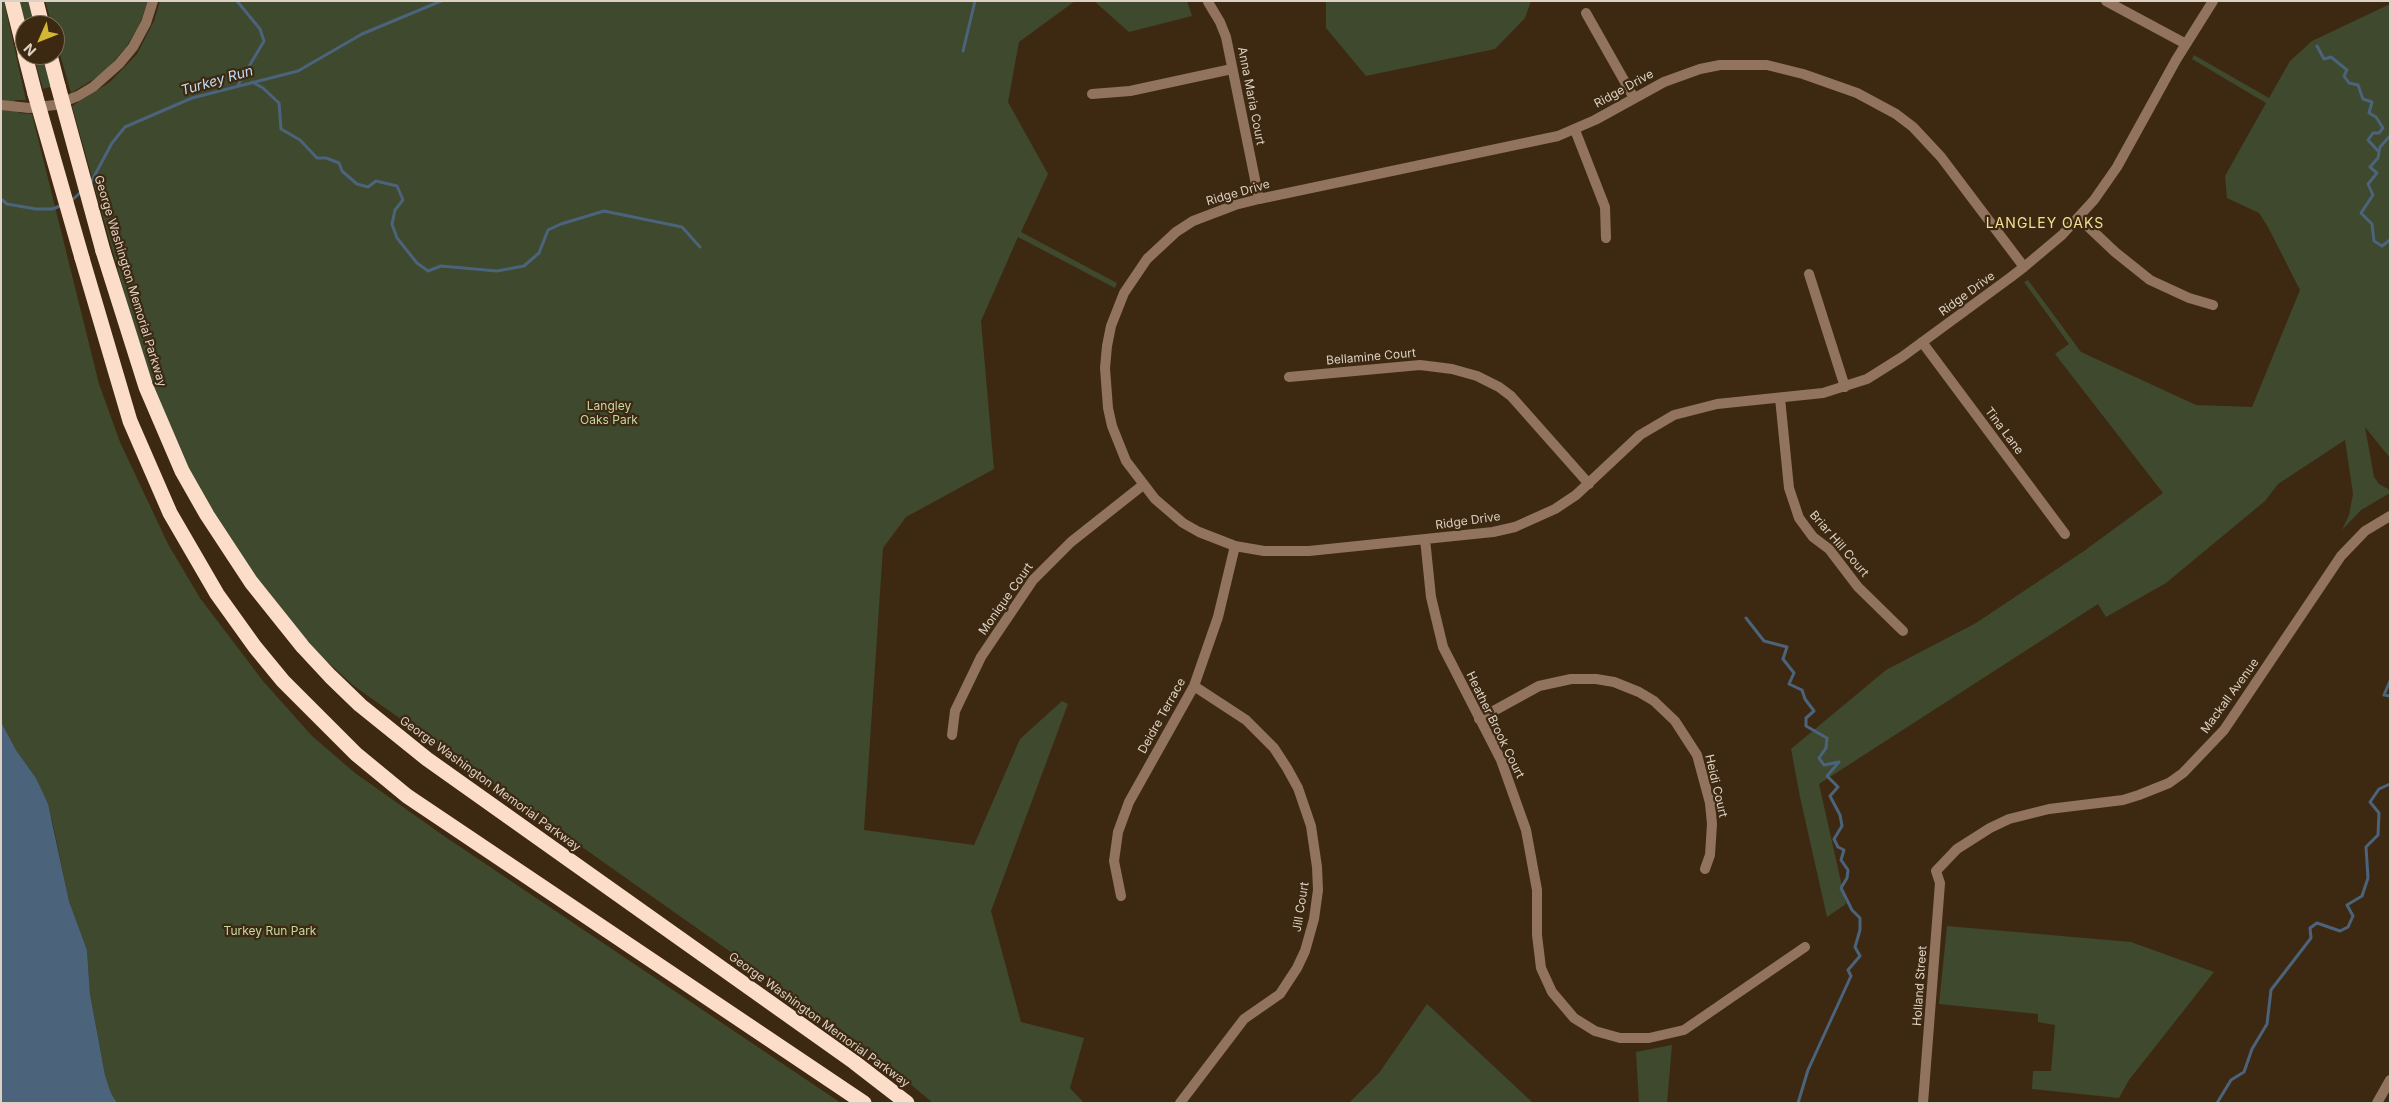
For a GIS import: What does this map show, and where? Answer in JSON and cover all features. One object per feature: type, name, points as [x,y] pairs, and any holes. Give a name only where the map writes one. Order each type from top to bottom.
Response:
[{"type":"highway","points":[[12,1],[15,15]]},
{"type":"highway","points":[[36,1],[40,15]]},
{"type":"highway","points":[[28,65],[127,412],[148,467],[170,513],[217,594],[255,647],[288,687],[356,754],[407,796],[864,1103]]},
{"type":"highway","name":"George Washington Memorial Parkway","points":[[53,65],[103,251],[146,388],[182,471],[207,515],[251,582],[317,661],[360,705],[427,760],[816,1035],[908,1103]]},
{"type":"street","points":[[1,105],[29,108],[56,105],[78,96],[93,87],[119,64],[133,47],[146,23],[153,1]]},
{"type":"street","points":[[2106,1],[2186,44]]},
{"type":"street","name":"Ridge Drive","points":[[2024,266],[1927,140],[1896,114],[1858,93],[1803,74],[1767,65],[1720,65],[1690,72],[1664,82],[1575,130],[1504,148],[1258,199],[1211,213],[1176,232],[1139,269],[1118,306],[1107,346],[1105,368],[1108,408],[1118,444],[1143,485],[1166,511],[1199,532],[1235,546],[1286,552],[1493,532],[1515,526],[1555,509],[1589,484],[1640,435],[1674,415],[1717,404],[1803,396],[1845,387],[1880,372],[2024,266],[2079,218],[2117,167],[2186,44],[2213,1]]},
{"type":"street","name":"Anna Maria Court","points":[[1208,2],[1220,22],[1226,38],[1258,199]]},
{"type":"street","points":[[1586,13],[1634,98]]},
{"type":"street","points":[[1092,94],[1130,91],[1232,69]]},
{"type":"street","points":[[1575,130],[1605,207],[1606,238]]},
{"type":"street","points":[[2079,218],[2114,252],[2150,280],[2189,298],[2214,305]]},
{"type":"street","points":[[1809,274],[1845,387]]},
{"type":"street","name":"Tina Lane","points":[[1922,342],[2065,534]]},
{"type":"street","name":"Bellamine Court","points":[[1289,377],[1420,365],[1452,369],[1477,376],[1499,387],[1511,396],[1589,484]]},
{"type":"street","name":"Briar Hill Court","points":[[1780,398],[1789,488],[1799,518],[1813,537],[1829,549],[1858,587],[1903,631]]},
{"type":"street","name":"Monique Court","points":[[952,735],[956,710],[981,657],[1033,580],[1071,542],[1143,485]]},
{"type":"street","name":"Mackall Avenue","points":[[1936,871],[1957,849],[1990,828],[2009,819],[2049,809],[2123,800],[2169,783],[2183,773],[2224,730],[2341,556],[2365,531],[2390,516]]},
{"type":"street","name":"Heather Brook Court","points":[[1425,539],[1429,583],[1439,635],[1452,667],[1502,760],[1526,830],[1537,890],[1539,958],[1547,982],[1562,1005],[1579,1021],[1595,1031],[1612,1037],[1638,1039],[1684,1030],[1805,946]]},
{"type":"street","name":"Deidre Terrace","points":[[1121,896],[1115,875],[1114,862],[1118,832],[1129,802],[1194,686],[1213,632],[1235,546]]},
{"type":"street","name":"Heidi Court","points":[[1479,719],[1539,686],[1571,679],[1596,679],[1614,682],[1654,702],[1675,721],[1697,755],[1710,803],[1712,824],[1710,854],[1705,869]]},
{"type":"street","name":"Jill Court","points":[[1180,1103],[1244,1019],[1280,994],[1297,968],[1305,951],[1314,919],[1318,883],[1311,826],[1298,788],[1287,768],[1274,748],[1246,720],[1194,686]]},
{"type":"street","name":"Holland Street","points":[[1923,1103],[1940,884],[1936,871]]},
{"type":"street","points":[[2377,1103],[2390,1080]]},
{"type":"green space","name":"Turkey Run Park","points":[[1,1],[4,1],[15,50],[15,65],[18,65],[26,100],[15,100],[19,113],[32,114],[99,384],[120,442],[168,544],[200,598],[263,681],[312,736],[355,773],[444,836],[841,1103],[117,1103],[111,1093],[105,1075],[90,994],[87,950],[69,901],[52,820],[36,778],[16,750],[1,722]]},
{"type":"green space","points":[[18,1],[31,1],[34,15],[22,15]]},
{"type":"green space","points":[[45,1],[148,1],[139,26],[126,47],[105,72],[71,93],[63,65],[65,65],[65,15],[49,15]]},
{"type":"green space","name":"Langley Oaks Park","points":[[160,1],[1075,1],[1019,42],[1008,102],[1048,174],[1021,232],[1117,283],[1115,288],[1018,237],[981,321],[994,469],[906,517],[883,548],[864,830],[974,845],[1020,739],[1062,701],[1068,704],[991,911],[1021,1022],[1084,1038],[1070,1088],[1084,1103],[933,1103],[868,1049],[354,686],[320,655],[262,587],[202,497],[169,429],[145,367],[72,106],[110,82],[137,54],[154,21]]},
{"type":"green space","points":[[1094,1],[1187,1],[1192,16],[1129,32]]},
{"type":"green space","points":[[1326,1],[1531,1],[1525,18],[1495,49],[1366,76],[1326,28]]},
{"type":"green space","points":[[2390,4],[2390,458],[2365,427],[2374,477],[2379,484],[2390,490],[2390,493],[2361,510],[2342,530],[2349,515],[2353,494],[2345,440],[2278,484],[2265,501],[2166,583],[2106,617],[2098,604],[1819,784],[1846,904],[1827,917],[1791,749],[1886,670],[1976,623],[2084,551],[2163,493],[2055,354],[2069,344],[2024,282],[2028,280],[2081,352],[2196,405],[2252,407],[2300,290],[2259,213],[2227,198],[2225,176],[2266,103],[2192,59],[2194,55],[2269,98],[2290,61],[2312,41]]},
{"type":"green space","points":[[36,65],[48,65],[53,86],[43,89]]},
{"type":"green space","points":[[1947,926],[2131,942],[2214,972],[2129,1080],[2119,1098],[2032,1089],[2033,1071],[2051,1071],[2055,1025],[2038,1022],[2038,1014],[1939,1004]]},
{"type":"green space","points":[[1427,1004],[1533,1103],[1349,1103],[1379,1073]]},
{"type":"green space","points":[[1672,1045],[1667,1103],[1639,1103],[1636,1052]]},
{"type":"water","points":[[1,722],[16,750],[36,778],[48,804],[69,901],[87,950],[90,994],[105,1075],[111,1093],[117,1103],[1,1103]]},
{"type":"waterway","points":[[237,1],[260,29],[264,41],[238,85]]},
{"type":"waterway","name":"Turkey Run","points":[[90,184],[112,143],[125,127],[192,98],[298,71],[362,34],[441,1]]},
{"type":"waterway","points":[[963,51],[975,1]]},
{"type":"waterway","points":[[2317,46],[2324,59],[2331,57],[2347,70],[2344,76],[2349,83],[2358,85],[2363,99],[2372,102],[2369,113],[2376,117],[2383,128],[2379,133],[2373,133],[2368,140],[2379,152]]},
{"type":"waterway","points":[[252,82],[263,88],[279,103],[281,129],[300,140],[317,158],[326,158],[339,163],[342,171],[357,184],[368,187],[376,181],[397,186],[403,200],[395,210],[392,224],[397,238],[417,263],[428,271],[441,266],[497,271],[524,266],[539,253],[548,230],[561,224],[604,211],[682,227],[700,247]]},
{"type":"waterway","points":[[2390,136],[2380,147],[2378,158],[2370,167],[2377,173],[2368,184],[2373,195],[2361,213],[2372,224],[2374,241],[2382,246],[2390,240]]},
{"type":"waterway","name":"Turkey Run","points":[[71,201],[81,192]]},
{"type":"waterway","name":"Turkey Run","points":[[1,199],[7,204],[36,209],[52,209],[63,205]]},
{"type":"waterway","points":[[1746,618],[1764,641],[1787,647],[1783,659],[1794,673],[1789,684],[1802,690],[1805,699],[1814,711],[1806,718],[1806,726],[1827,738],[1826,748],[1819,758],[1824,765],[1839,762],[1827,776],[1838,787],[1830,796],[1840,815],[1842,826],[1834,839],[1838,847],[1844,850],[1841,860],[1848,870],[1847,878],[1841,888],[1852,910],[1860,918],[1860,930],[1855,947],[1860,956],[1848,970],[1851,976],[1808,1070],[1798,1103]]},
{"type":"waterway","points":[[2390,681],[2384,695],[2390,696]]},
{"type":"waterway","points":[[2217,1103],[2231,1080],[2244,1072],[2252,1049],[2267,1024],[2271,990],[2311,938],[2310,928],[2317,923],[2340,931],[2348,927],[2353,916],[2347,905],[2362,896],[2368,878],[2366,847],[2378,835],[2379,813],[2370,802],[2379,789],[2390,784]]},
{"type":"district","name":"LANGLEY OAKS","points":[[2045,224]]}]
